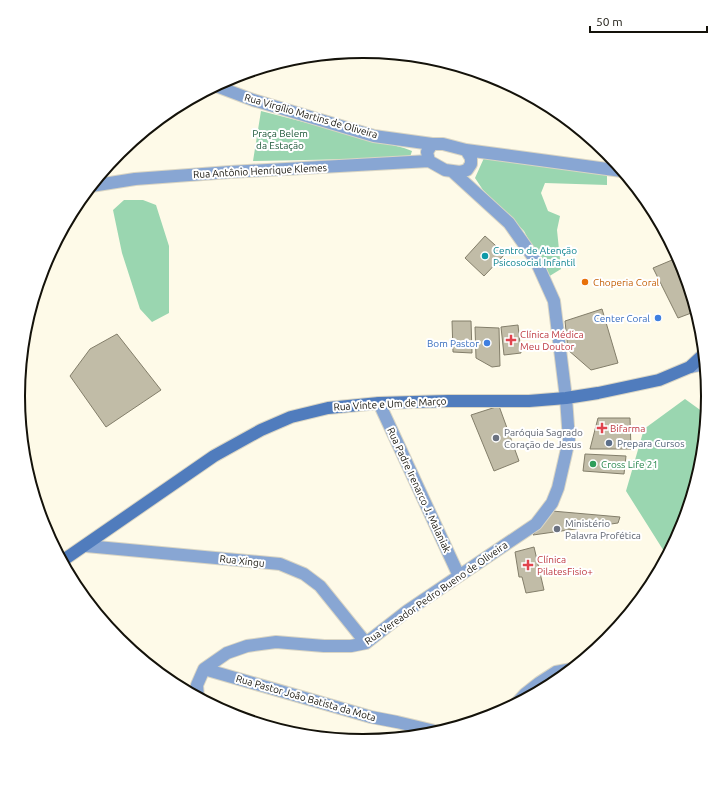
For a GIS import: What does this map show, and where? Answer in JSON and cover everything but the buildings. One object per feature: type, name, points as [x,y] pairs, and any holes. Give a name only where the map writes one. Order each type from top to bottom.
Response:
[{"type":"main road","name":"Rua Vinte e Um de Março","points":[[66,558],[214,456],[260,430],[291,417],[328,408],[379,403],[529,401],[566,398],[659,380],[690,367],[699,359]]},
{"type":"street","name":"Rua Virgílio Martins de Oliveira","points":[[223,89],[253,100],[374,136],[432,144],[443,144],[466,150]]},
{"type":"street","points":[[432,144],[427,152],[429,161],[445,170],[460,172],[467,170],[471,164],[466,150]]},
{"type":"street","points":[[466,150],[613,170]]},
{"type":"street","name":"Rua Antônio Henrique Klemes","points":[[100,184],[134,179],[230,172],[429,161]]},
{"type":"street","name":"Rua Vereador Pedro Bueno de Oliveira","points":[[204,669],[227,653],[247,646],[276,642],[324,646],[351,646],[366,643],[407,611],[536,524],[552,503],[558,488],[569,440],[566,398],[554,301],[536,261],[509,223],[452,171]]},
{"type":"street","points":[[690,367],[699,365]]},
{"type":"street","name":"Rua Padre Irenarco J. Malaniak","points":[[379,403],[459,576]]},
{"type":"street","name":"Rua Xingu","points":[[86,546],[280,564],[304,574],[320,586],[366,643]]},
{"type":"street","points":[[197,691],[197,685],[204,669]]},
{"type":"street","name":"Rua Pastor João Batista da Mota","points":[[204,669],[371,717],[425,729]]},
{"type":"street","points":[[530,690],[556,672],[560,671]]},
{"type":"green space","name":"Praça Belem da Estação","points":[[261,111],[412,151],[410,157],[407,158],[253,161]]},
{"type":"green space","points":[[484,158],[607,173],[607,185],[545,183],[541,193],[548,211],[560,216],[557,230],[561,269],[548,277],[524,231],[483,190],[475,178]]},
{"type":"green space","points":[[124,200],[143,200],[156,205],[169,246],[169,313],[152,322],[140,309],[122,253],[113,210]]},
{"type":"green space","points":[[685,399],[700,410],[695,462],[683,505],[664,551],[626,491],[644,429]]},
{"type":"place","name":"Centro de Atenção Psicosocial Infantil","points":[[485,256]]},
{"type":"place","name":"Choperia Coral","points":[[585,282]]},
{"type":"place","name":"Center Coral","points":[[658,318]]},
{"type":"place","name":"Clínica Médica Meu Doutor","points":[[511,340]]},
{"type":"place","name":"Bom Pastor","points":[[487,343]]},
{"type":"place","name":"Bifarma","points":[[602,428]]},
{"type":"place","name":"Paróquia Sagrado Coração de Jesus","points":[[496,438]]},
{"type":"place","name":"Prepara Cursos","points":[[609,443]]},
{"type":"place","name":"Cross Life 21","points":[[593,464]]},
{"type":"place","name":"Ministério Palavra Profética","points":[[557,529]]},
{"type":"place","name":"Clínica PilatesFisio+","points":[[528,565]]}]
